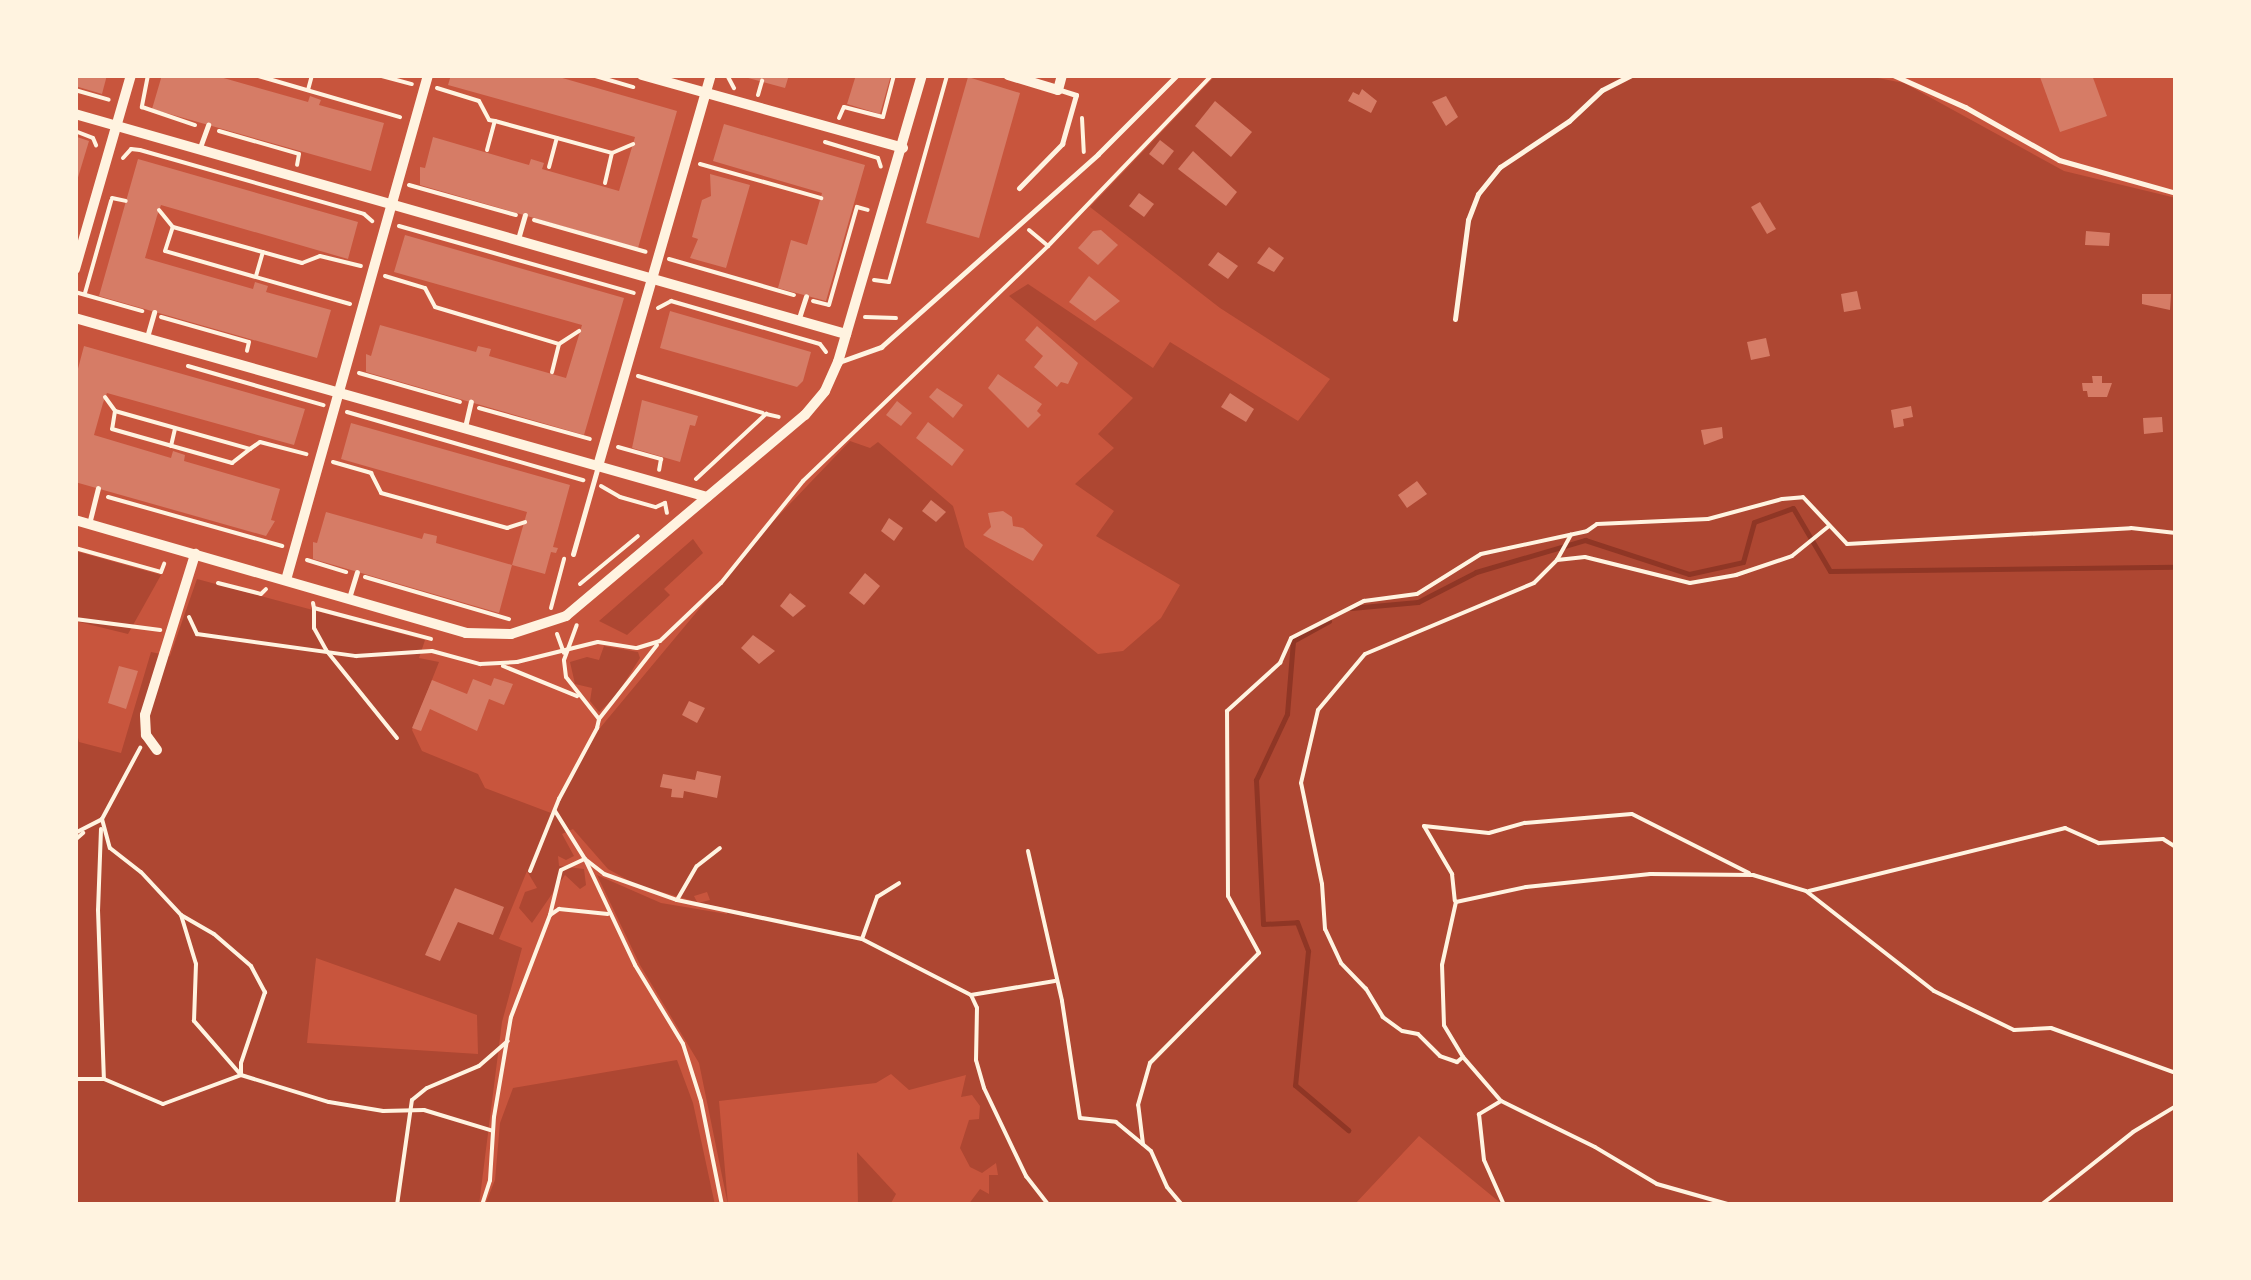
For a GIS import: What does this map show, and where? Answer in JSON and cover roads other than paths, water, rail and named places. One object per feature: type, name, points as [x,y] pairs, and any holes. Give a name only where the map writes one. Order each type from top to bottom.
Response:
[{"type":"street","points":[[75,269],[131,75]]},
{"type":"street","points":[[286,580],[428,75]]},
{"type":"street","points":[[642,75],[903,148]]},
{"type":"street","points":[[598,466],[712,75]]},
{"type":"street","points":[[75,520],[466,634],[530,629],[583,606],[805,415],[825,391],[838,362],[922,75]]},
{"type":"street","points":[[1008,75],[1058,90],[1062,75]]},
{"type":"street","points":[[75,114],[846,334]]},
{"type":"street","points":[[75,318],[707,497]]},
{"type":"street","points":[[157,750],[146,735],[145,715],[194,554]]},
{"type":"lane","points":[[838,362],[881,347],[1177,75]]},
{"type":"lane","points":[[1456,319],[1468,220],[1478,194],[1500,167],[1569,121],[1602,90],[1631,75]]},
{"type":"lane","points":[[1893,75],[1965,107],[2059,160],[2176,193]]},
{"type":"lane","points":[[1020,188],[1062,144],[1076,94],[1058,90]]},
{"type":"lane","points":[[199,152],[207,126]]},
{"type":"lane","points":[[518,242],[525,215]]},
{"type":"lane","points":[[798,321],[805,297]]},
{"type":"lane","points":[[147,338],[154,312]]},
{"type":"lane","points":[[465,427],[471,402]]},
{"type":"lane","points":[[574,554],[598,466]]},
{"type":"lane","points":[[89,524],[97,491]]},
{"type":"lane","points":[[349,599],[356,573]]},
{"type":"waterway","points":[[1351,608],[1418,602],[1476,572],[1585,540],[1689,574],[1743,562],[1754,522],[1793,508],[1830,571],[2176,567]]},
{"type":"waterway","points":[[1329,621],[1293,641],[1287,714],[1256,780],[1263,924],[1297,922],[1308,951],[1295,1085],[1348,1130]]}]
